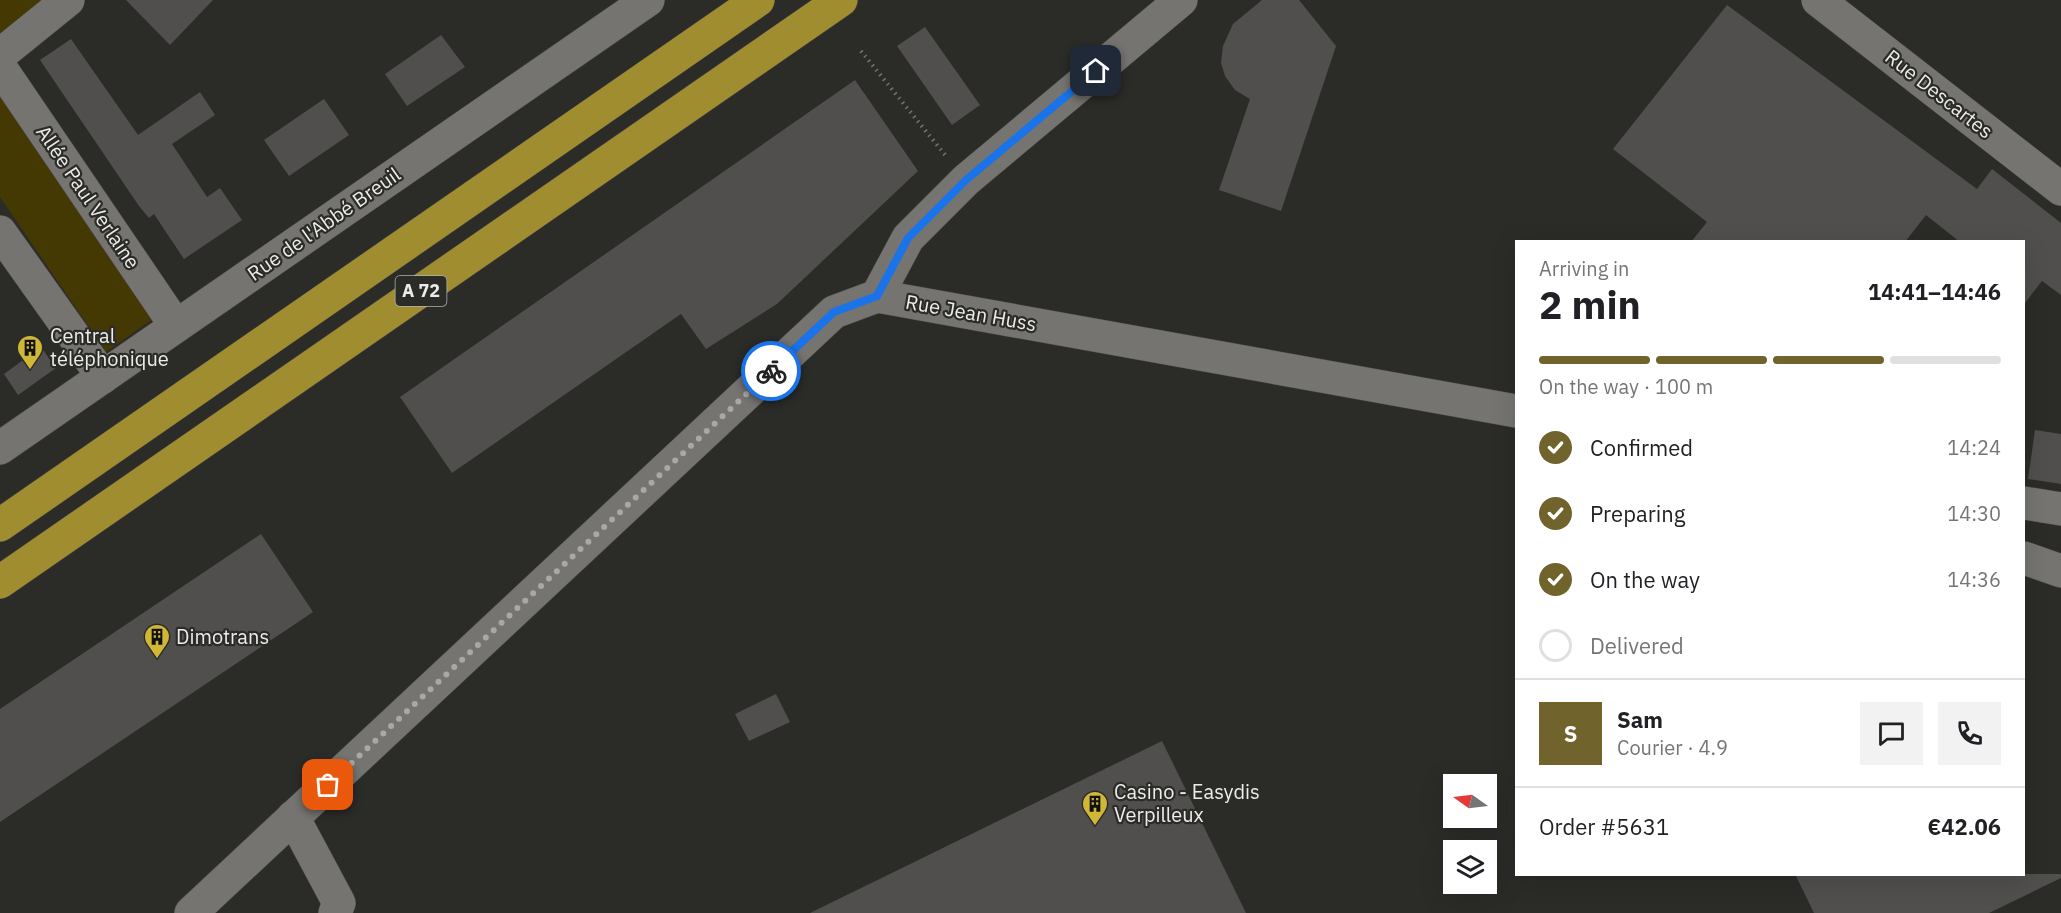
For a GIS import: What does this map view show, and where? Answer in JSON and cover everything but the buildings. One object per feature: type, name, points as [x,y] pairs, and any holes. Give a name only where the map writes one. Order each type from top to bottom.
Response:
[{"type":"highway","name":"A 72","points":[[0,525],[758,0]]},
{"type":"highway","name":"A 72","points":[[0,582],[841,0]]},
{"type":"street","points":[[0,55],[68,0]]},
{"type":"street","name":"Rue de l'Abbé Breuil","points":[[0,448],[648,0]]},
{"type":"street","points":[[877,296],[908,238],[966,180],[1181,0]]},
{"type":"street","name":"Rue Descartes","points":[[1818,0],[2061,189]]},
{"type":"street","name":"Allée Paul Verlaine","points":[[0,67],[176,326]]},
{"type":"street","points":[[0,232],[103,377]]},
{"type":"street","name":"Rue Jean Huss","points":[[191,913],[834,312],[877,296],[1515,411]]},
{"type":"street","points":[[2025,503],[2061,509]]},
{"type":"street","points":[[2025,558],[2061,571]]},
{"type":"street","points":[[293,817],[344,910]]},
{"type":"path","points":[[861,51],[966,180]]},
{"type":"shaded area","points":[[0,0],[49,0],[0,38]]},
{"type":"shaded area","points":[[0,96],[153,319],[106,352],[0,197]]},
{"type":"way so far","points":[[328,785],[771,371]]},
{"type":"place","name":"Central téléphonique","points":[[30,371]]},
{"type":"place","name":"Dimotrans","points":[[157,660]]},
{"type":"place","name":"Casino - Easydis Verpilleux","points":[[1095,827]]},
{"type":"route","points":[[771,371],[834,312],[877,296],[908,238],[966,180],[1096,71]]}]
